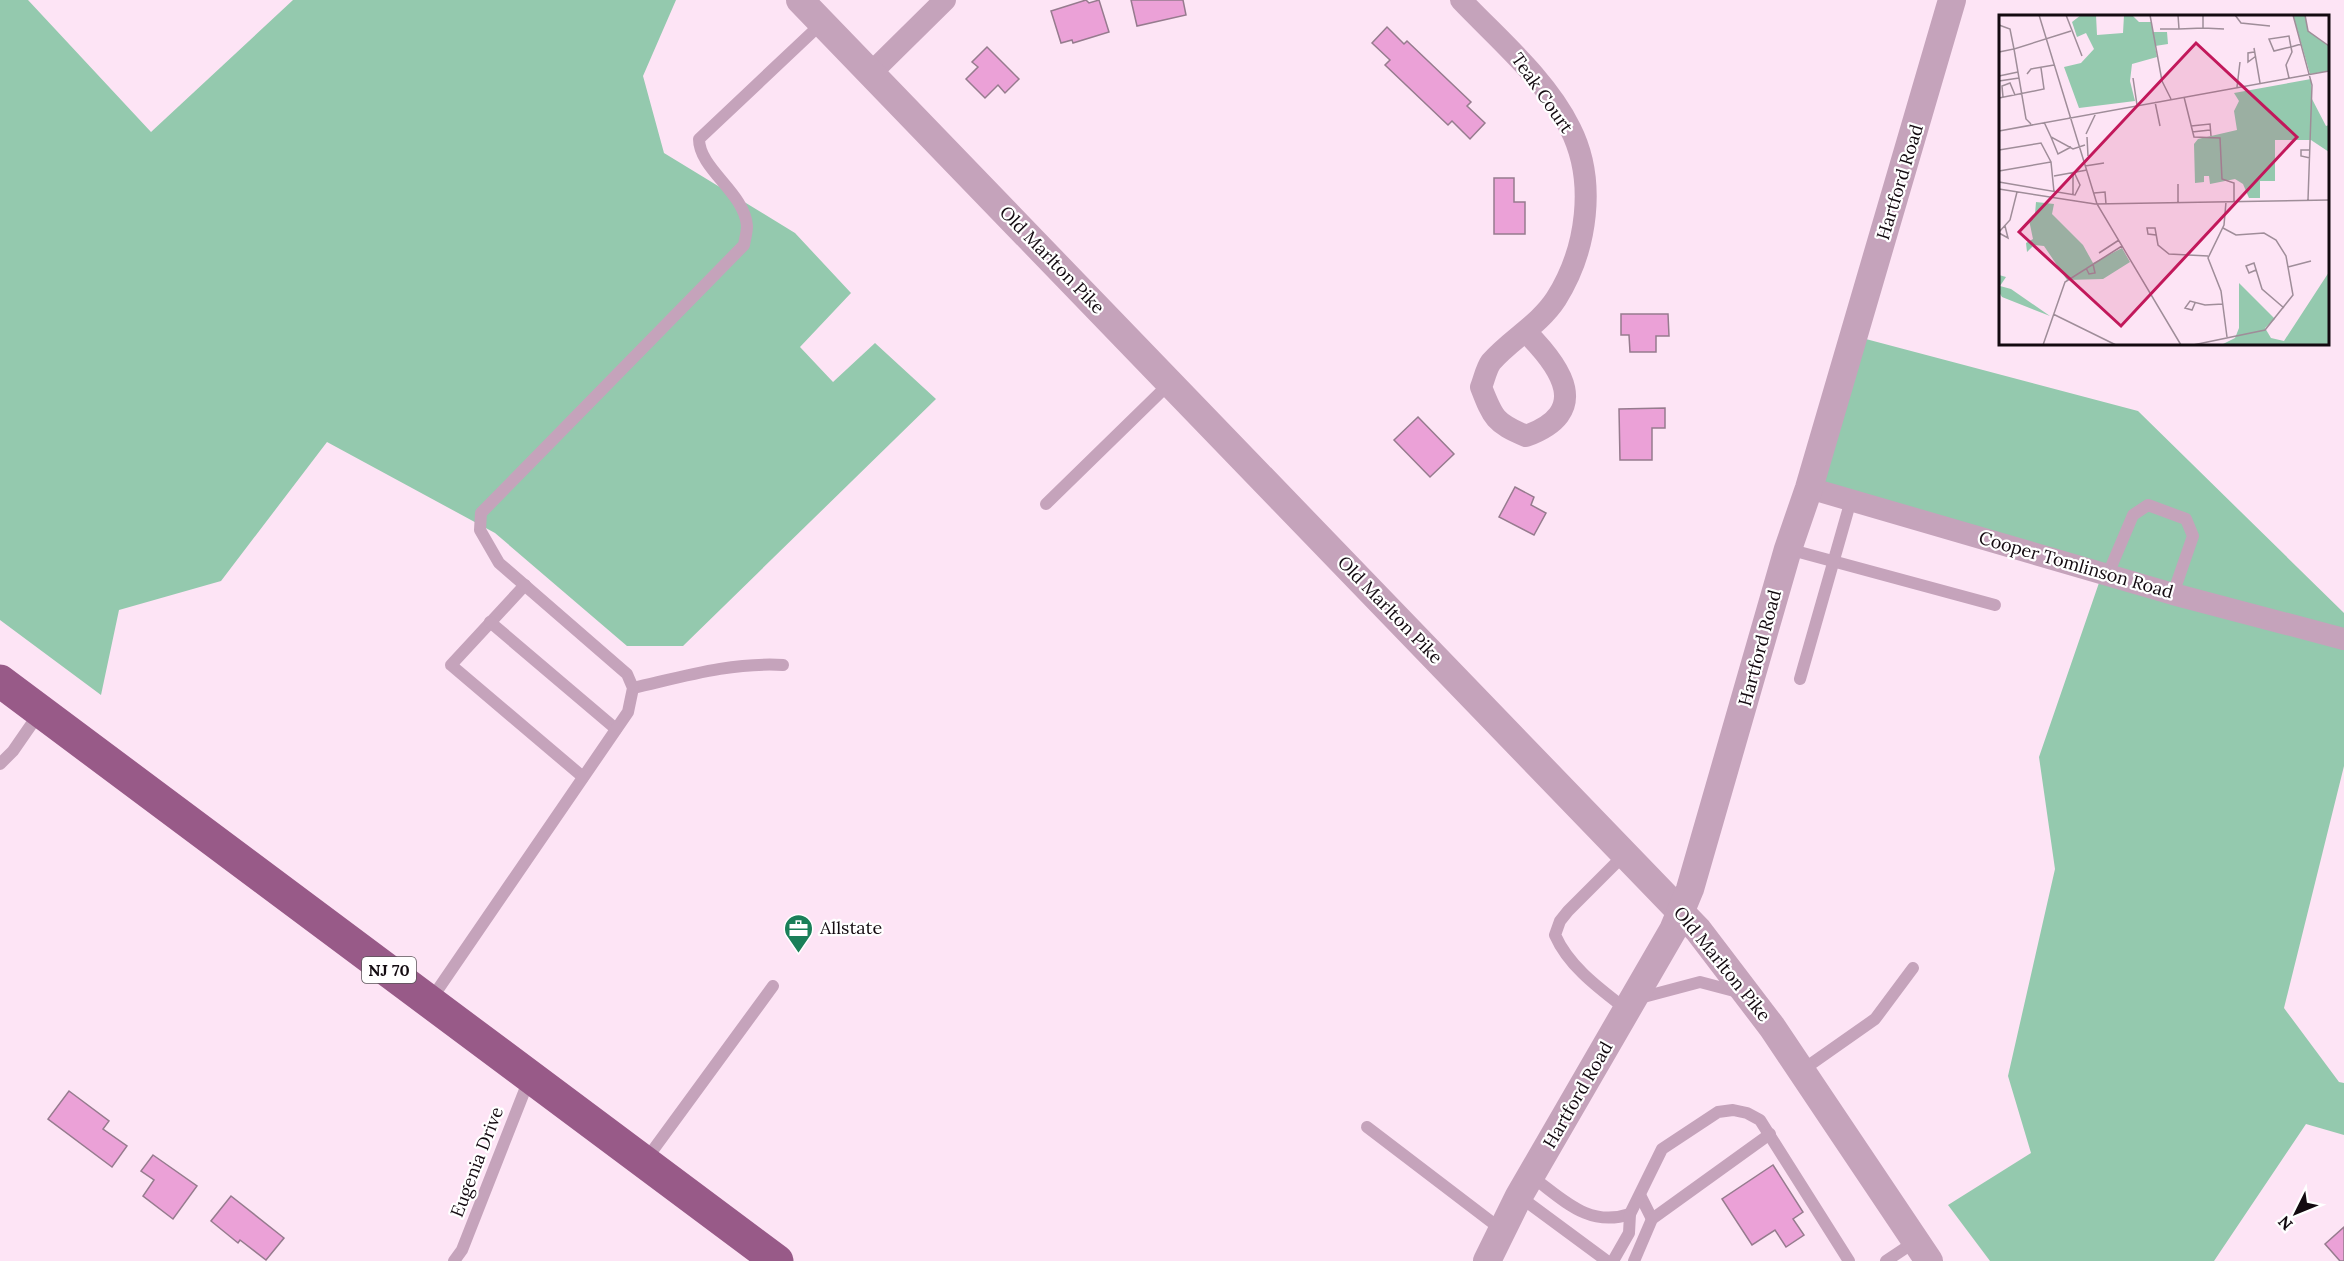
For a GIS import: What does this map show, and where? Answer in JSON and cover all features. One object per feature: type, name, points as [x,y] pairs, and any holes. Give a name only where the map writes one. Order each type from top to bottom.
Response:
[{"type":"highway","name":"NJ 70","points":[[0,681],[776,1261]]},
{"type":"street","name":"Old Marlton Pike","points":[[800,0],[1682,912],[1748,995],[1923,1251]]},
{"type":"street","points":[[871,73],[945,0]]},
{"type":"street","name":"Teak Court","points":[[1461,0],[1510,48],[1557,107],[1571,129],[1585,181],[1582,234],[1572,268],[1556,300],[1526,332],[1490,363],[1480,387],[1491,412],[1503,427],[1526,436],[1544,429],[1558,418],[1567,394],[1562,376],[1550,355],[1526,332]]},
{"type":"street","name":"Hartford Road","points":[[1487,1261],[1525,1186],[1682,912],[1710,830],[1788,549],[1809,488],[1952,0]]},
{"type":"street","name":"Cooper Tomlinson Road","points":[[1809,488],[2173,594],[2344,639]]},
{"type":"lane","points":[[430,1001],[628,712],[633,688],[627,674],[499,563],[480,530],[480,513],[744,245],[747,225],[738,200],[709,162],[699,146],[699,139],[822,23]]},
{"type":"lane","points":[[1046,504],[1171,382]]},
{"type":"lane","points":[[1800,679],[1851,500]]},
{"type":"lane","points":[[2108,574],[2133,515],[2148,505],[2186,519],[2193,536],[2173,594]]},
{"type":"lane","points":[[1788,549],[1995,605]]},
{"type":"lane","points":[[525,585],[451,665],[583,777]]},
{"type":"lane","points":[[490,622],[616,729]]},
{"type":"lane","points":[[633,688],[708,670],[755,663],[783,665]]},
{"type":"lane","points":[[0,764],[13,751],[41,711]]},
{"type":"lane","points":[[1626,853],[1560,921],[1555,935],[1573,963],[1592,983],[1630,1005],[1700,982],[1748,995]]},
{"type":"lane","points":[[1802,1071],[1875,1019],[1913,968]]},
{"type":"lane","points":[[644,1163],[773,986]]},
{"type":"lane","name":"Eugenia Drive","points":[[454,1261],[462,1250],[530,1076]]},
{"type":"lane","points":[[1613,1261],[1629,1233],[1630,1214],[1662,1149],[1718,1112],[1733,1110],[1748,1113],[1760,1120],[1849,1261]]},
{"type":"lane","points":[[1367,1127],[1502,1231]]},
{"type":"lane","points":[[1634,1261],[1652,1219],[1770,1134]]},
{"type":"lane","points":[[1525,1186],[1589,1215],[1617,1218],[1630,1214]]},
{"type":"lane","points":[[1525,1186],[1607,1261]]},
{"type":"lane","points":[[1640,1194],[1652,1219]]},
{"type":"lane","points":[[1886,1261],[1923,1251]]},
{"type":"green space","points":[[0,0],[28,0],[151,132],[293,0],[676,0],[643,76],[664,153],[795,233],[851,293],[800,347],[833,382],[875,343],[936,399],[683,646],[627,646],[495,533],[327,442],[221,581],[119,610],[101,695],[0,620]]},
{"type":"green space","points":[[1862,338],[2138,411],[2344,613],[2344,766],[2284,1008],[2339,1082],[2344,1083],[2344,1135],[2306,1124],[2214,1261],[1990,1261],[1948,1205],[2031,1153],[2008,1076],[2055,869],[2039,757],[2101,577],[1818,480]]},
{"type":"building","points":[[1086,0],[1089,3],[1099,0],[1109,32],[1073,43],[1072,40],[1061,43],[1051,11]]},
{"type":"building","points":[[1131,0],[1183,0],[1186,15],[1137,26]]},
{"type":"building","points":[[1387,27],[1404,44],[1407,41],[1471,102],[1467,106],[1485,123],[1470,139],[1452,121],[1448,125],[1385,65],[1390,60],[1372,43]]},
{"type":"building","points":[[987,47],[1019,79],[1005,93],[998,85],[985,98],[966,79],[978,67],[972,62]]},
{"type":"building","points":[[1494,178],[1514,178],[1514,202],[1525,202],[1525,234],[1494,234]]},
{"type":"building","points":[[1621,314],[1668,314],[1669,336],[1656,336],[1656,352],[1630,352],[1629,335],[1621,335]]},
{"type":"building","points":[[1665,408],[1665,428],[1652,428],[1652,460],[1620,460],[1619,409]]},
{"type":"building","points":[[1418,417],[1454,454],[1430,477],[1394,440]]},
{"type":"building","points":[[1515,487],[1534,497],[1531,505],[1546,513],[1534,535],[1499,517]]},
{"type":"building","points":[[69,1091],[109,1121],[103,1129],[127,1146],[112,1167],[48,1119]]},
{"type":"building","points":[[153,1155],[197,1186],[173,1219],[143,1196],[154,1180],[141,1171]]},
{"type":"building","points":[[1773,1165],[1803,1212],[1793,1219],[1804,1235],[1786,1247],[1775,1230],[1752,1245],[1722,1199]]},
{"type":"building","points":[[231,1196],[284,1238],[266,1260],[240,1240],[238,1243],[211,1221]]},
{"type":"building","points":[[2344,1227],[2344,1261],[2340,1261],[2325,1244]]},
{"type":"place","name":"Allstate","points":[[799,954]]}]
